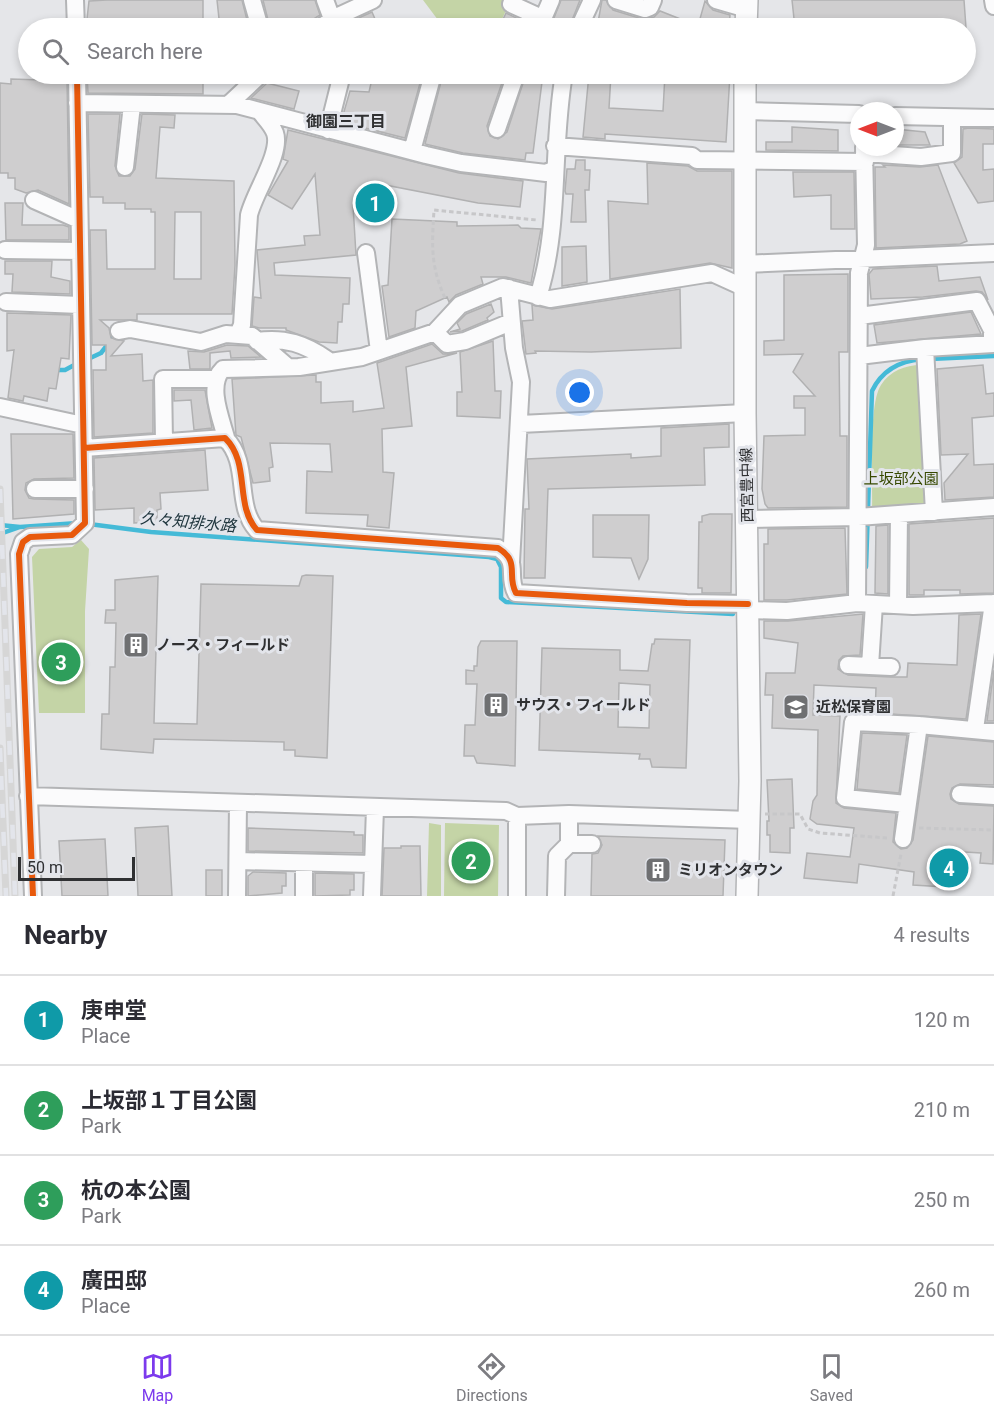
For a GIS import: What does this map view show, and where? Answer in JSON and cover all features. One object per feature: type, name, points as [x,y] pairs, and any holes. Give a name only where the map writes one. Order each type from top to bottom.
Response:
[{"type":"main road","name":"西宮豊中線","points":[[745,84],[744,264],[748,607],[757,817],[747,896]]},
{"type":"street","points":[[75,0],[76,18]]},
{"type":"street","points":[[252,0],[257,18]]},
{"type":"street","points":[[325,0],[328,18]]},
{"type":"street","points":[[343,18],[373,0]]},
{"type":"street","points":[[544,18],[552,0]]},
{"type":"street","points":[[584,18],[592,0]]},
{"type":"street","points":[[616,0],[645,9],[651,7],[653,0]]},
{"type":"street","points":[[716,0],[747,13]]},
{"type":"street","points":[[993,0],[994,6]]},
{"type":"street","points":[[511,4],[533,18]]},
{"type":"street","points":[[33,896],[19,554],[23,542],[30,537],[72,536],[85,523],[77,84]]},
{"type":"street","points":[[228,104],[250,84]]},
{"type":"street","points":[[328,130],[340,84]]},
{"type":"street","points":[[412,151],[430,84]]},
{"type":"street","points":[[497,129],[513,84]]},
{"type":"street","points":[[538,297],[546,272],[552,222],[555,146],[563,84]]},
{"type":"street","points":[[77,103],[228,104],[461,163],[546,174],[555,169]]},
{"type":"street","points":[[125,167],[132,105]]},
{"type":"street","points":[[744,111],[850,114]]},
{"type":"street","points":[[238,334],[242,325],[249,215],[253,199],[275,153],[276,135],[261,113]]},
{"type":"street","points":[[904,116],[994,118]]},
{"type":"street","points":[[902,156],[921,157],[952,153],[952,117]]},
{"type":"street","points":[[555,146],[692,156],[697,160],[850,155]]},
{"type":"street","points":[[865,156],[864,259],[859,273],[859,356],[864,604],[870,666]]},
{"type":"street","points":[[34,200],[79,220]]},
{"type":"street","points":[[5,250],[79,251]]},
{"type":"street","points":[[366,253],[379,351]]},
{"type":"street","points":[[744,264],[994,253]]},
{"type":"street","points":[[512,562],[508,554],[498,548],[257,530],[246,513],[242,474],[227,441],[216,398],[216,379],[223,369],[288,368],[328,360],[350,360],[379,351],[435,332],[468,299],[503,287],[550,299],[712,273],[745,288]]},
{"type":"street","points":[[509,288],[521,382],[512,562],[516,593],[787,611],[864,604],[994,603],[975,729]]},
{"type":"street","points":[[6,302],[80,305]]},
{"type":"street","points":[[859,316],[977,302],[992,330],[993,344],[926,356],[859,356]]},
{"type":"street","points":[[435,332],[447,344],[465,340],[512,322]]},
{"type":"street","points":[[119,331],[130,329],[201,342],[226,334],[252,336],[288,368]]},
{"type":"street","points":[[257,341],[278,338],[309,347],[328,360]]},
{"type":"street","points":[[926,356],[934,512]]},
{"type":"street","points":[[164,441],[163,379],[216,379]]},
{"type":"street","points":[[0,407],[83,425]]},
{"type":"street","points":[[520,424],[745,413]]},
{"type":"street","points":[[84,448],[217,437],[227,441]]},
{"type":"street","points":[[35,489],[85,489]]},
{"type":"street","points":[[747,519],[864,516],[994,507]]},
{"type":"street","points":[[898,605],[899,514]]},
{"type":"street","points":[[848,665],[891,667]]},
{"type":"street","points":[[907,804],[845,798],[853,722],[920,724],[994,732]]},
{"type":"street","points":[[904,833],[920,724]]},
{"type":"street","points":[[960,794],[994,796]]},
{"type":"street","points":[[28,796],[506,811],[517,816],[569,814],[757,817]]},
{"type":"street","points":[[237,896],[238,803]]},
{"type":"street","points":[[372,896],[375,808]]},
{"type":"street","points":[[556,896],[557,856],[569,844],[569,814]]},
{"type":"street","points":[[517,816],[518,896]]},
{"type":"street","points":[[569,844],[592,844]]},
{"type":"street","points":[[238,861],[372,864]]},
{"type":"street","points":[[304,863],[304,896]]},
{"type":"path","points":[[452,313],[435,275],[431,247],[434,210],[552,222]]},
{"type":"path","points":[[757,817],[800,814],[808,829],[820,833],[994,830]]},
{"type":"path","points":[[893,896],[904,833]]},
{"type":"green space","points":[[423,0],[509,0],[503,18],[436,18]]},
{"type":"green space","name":"上坂部公園","points":[[921,365],[930,505],[872,510],[872,444],[877,395],[881,385],[893,373],[909,366]]},
{"type":"green space","points":[[81,540],[89,549],[85,611],[85,713],[39,713],[32,557],[39,549],[72,547]]},
{"type":"green space","points":[[429,823],[441,825],[441,896],[427,896]]},
{"type":"green space","points":[[445,823],[499,825],[498,896],[444,896]]},
{"type":"building","points":[[203,0],[203,18],[87,18],[89,1]]},
{"type":"building","points":[[217,0],[242,0],[246,18],[219,18]]},
{"type":"building","points":[[263,0],[315,0],[320,15],[315,18],[268,18]]},
{"type":"building","points":[[561,0],[580,0],[573,18],[554,18]]},
{"type":"building","points":[[602,0],[606,0],[613,10],[639,18],[599,18]]},
{"type":"building","points":[[792,0],[964,0],[965,18],[794,18]]},
{"type":"building","points":[[705,1],[713,10],[730,15],[730,18],[700,18]]},
{"type":"building","points":[[660,11],[678,18],[648,18],[654,17]]},
{"type":"building","points":[[372,12],[375,18],[358,18]]},
{"type":"building","points":[[506,13],[516,18],[504,18]]},
{"type":"building","points":[[11,79],[18,79],[18,84],[67,84],[69,204],[38,190],[26,193],[15,189],[15,178],[8,178],[8,173],[0,173],[0,83],[11,84]]},
{"type":"building","points":[[88,84],[203,84],[203,94],[88,93]]},
{"type":"building","points":[[266,84],[299,91],[294,109],[251,98]]},
{"type":"building","points":[[371,84],[420,84],[405,138],[341,122],[350,91],[369,92]]},
{"type":"building","points":[[440,84],[502,84],[487,126],[490,136],[498,139],[507,132],[523,84],[542,84],[533,153],[526,153],[525,160],[463,153],[425,144]]},
{"type":"building","points":[[588,84],[610,84],[609,108],[663,111],[664,84],[729,84],[726,142],[605,134],[605,139],[583,137]]},
{"type":"building","points":[[88,114],[120,114],[115,166],[119,176],[130,176],[135,169],[142,114],[175,115],[174,128],[160,127],[156,178],[234,181],[235,265],[232,314],[137,314],[137,320],[100,320],[109,328],[111,338],[124,341],[111,356],[142,354],[143,381],[153,380],[153,433],[94,437],[93,370],[106,370],[106,345],[92,345],[90,230],[106,230],[107,269],[155,269],[155,212],[151,212],[151,209],[125,209],[125,203],[103,203],[103,197],[90,197]],"holes":[[[175,212],[201,212],[201,279],[174,279]]]},
{"type":"building","points":[[792,127],[838,130],[838,151],[766,150],[766,142],[792,142]]},
{"type":"building","points":[[963,129],[994,129],[994,144],[983,144],[983,170],[994,169],[994,201],[978,203],[954,163],[962,157]]},
{"type":"building","points":[[288,130],[459,173],[523,181],[520,207],[478,203],[380,184],[379,207],[353,205],[356,255],[274,263],[275,275],[350,278],[349,304],[343,304],[342,322],[338,322],[337,343],[319,342],[286,330],[286,328],[252,326],[254,297],[261,298],[257,250],[305,245],[304,236],[320,235],[315,174],[292,209],[268,195],[288,161],[283,159]]},
{"type":"building","points":[[904,130],[925,132],[930,145],[904,145]]},
{"type":"building","points":[[576,160],[585,160],[585,170],[590,170],[589,190],[585,190],[586,222],[571,222],[573,194],[566,194],[565,191],[567,169],[575,169]]},
{"type":"building","points":[[647,163],[688,166],[697,171],[732,171],[732,268],[710,263],[610,279],[608,201],[648,204]]},
{"type":"building","points":[[883,165],[920,167],[938,165],[967,241],[960,244],[876,248],[875,167],[885,167]]},
{"type":"building","points":[[793,172],[854,172],[855,229],[831,229],[831,195],[794,197]]},
{"type":"building","points":[[5,203],[23,203],[22,225],[69,227],[69,240],[6,240]]},
{"type":"building","points":[[392,219],[457,222],[457,226],[518,225],[521,228],[541,229],[531,283],[506,277],[481,277],[483,284],[456,295],[449,302],[447,297],[416,311],[415,328],[389,337],[382,286],[388,285]]},
{"type":"building","points":[[586,246],[587,282],[562,286],[562,247]]},
{"type":"building","points":[[5,261],[52,261],[51,277],[70,281],[70,294],[12,292],[13,274],[5,274]]},
{"type":"building","points":[[937,266],[939,281],[980,277],[988,300],[982,292],[976,291],[923,297],[871,299],[869,274],[873,269]]},
{"type":"building","points":[[848,274],[848,352],[839,352],[840,436],[847,436],[847,507],[768,508],[762,489],[764,436],[805,435],[805,408],[794,408],[794,396],[815,396],[793,372],[803,354],[764,355],[764,341],[784,340],[784,275]]},
{"type":"building","points":[[680,289],[681,348],[591,352],[535,351],[536,353],[526,354],[522,321],[533,320],[532,305],[552,309]]},
{"type":"building","points":[[491,304],[494,312],[487,318],[488,320],[462,331],[450,332],[460,329],[457,323],[466,314]]},
{"type":"building","points":[[971,312],[981,334],[877,343],[874,325]]},
{"type":"building","points":[[7,313],[71,315],[69,359],[61,358],[56,389],[49,388],[47,401],[24,396],[23,401],[8,398],[14,350],[7,351]]},
{"type":"building","points":[[493,341],[495,391],[501,391],[500,418],[457,416],[457,392],[462,392],[460,352]]},
{"type":"building","points":[[432,344],[443,354],[457,353],[406,367],[412,426],[382,429],[383,472],[394,473],[389,528],[367,526],[368,515],[306,513],[307,471],[332,472],[330,444],[270,443],[273,467],[269,468],[270,481],[253,483],[241,437],[236,435],[232,379],[316,375],[316,382],[321,382],[321,403],[353,401],[353,412],[384,408],[377,363]]},
{"type":"building","points":[[227,345],[248,346],[261,357],[231,358],[230,351],[210,353],[210,369],[190,369],[188,351],[204,352]]},
{"type":"building","points":[[983,365],[986,394],[994,393],[994,416],[972,418],[974,465],[994,464],[994,497],[945,500],[944,483],[968,454],[941,455],[937,369]]},
{"type":"building","points":[[174,390],[205,390],[212,428],[194,430],[191,400],[174,401]]},
{"type":"building","points":[[729,424],[729,447],[704,448],[705,485],[548,489],[545,578],[524,578],[525,509],[529,509],[527,459],[631,454],[631,458],[661,456],[661,428]]},
{"type":"building","points":[[11,434],[73,434],[74,478],[34,479],[26,483],[25,490],[29,498],[74,500],[74,514],[13,519]]},
{"type":"building","points":[[205,450],[208,490],[160,493],[161,509],[157,510],[157,522],[134,523],[134,508],[95,510],[94,458]]},
{"type":"building","points":[[732,514],[731,593],[702,593],[702,588],[698,588],[699,522],[702,522],[702,516]]},
{"type":"building","points":[[593,515],[649,515],[648,559],[639,579],[631,558],[593,557]]},
{"type":"building","points":[[994,518],[994,593],[960,594],[960,590],[924,590],[924,595],[909,595],[909,524]]},
{"type":"building","points":[[888,525],[888,594],[875,593],[876,526]]},
{"type":"building","points":[[845,528],[847,594],[764,600],[764,544],[768,544],[768,529]]},
{"type":"building","points":[[158,576],[154,723],[197,724],[201,584],[299,586],[302,576],[333,576],[327,758],[295,756],[295,750],[284,750],[284,742],[154,739],[153,753],[101,749],[102,714],[109,714],[110,667],[115,667],[116,623],[105,623],[106,610],[115,610],[115,580]]},
{"type":"building","points":[[863,614],[860,655],[843,656],[839,660],[838,669],[848,675],[907,677],[908,663],[957,665],[959,615],[981,614],[966,719],[875,713],[876,688],[814,685],[813,715],[840,716],[836,803],[844,808],[896,813],[893,842],[901,849],[907,848],[913,840],[928,736],[994,742],[994,785],[960,784],[952,788],[950,794],[951,799],[959,804],[994,806],[993,864],[980,863],[981,853],[948,851],[945,887],[913,885],[914,872],[859,864],[857,883],[804,878],[807,853],[850,857],[854,828],[817,824],[810,819],[813,801],[817,795],[818,730],[772,728],[773,695],[765,695],[766,673],[795,673],[798,643],[764,638],[764,621]]},
{"type":"building","points":[[655,639],[690,640],[686,768],[652,767],[650,759],[639,759],[640,754],[539,750],[542,648],[620,650],[620,670],[648,671],[652,644]],"holes":[[[619,683],[650,685],[649,728],[618,727]]]},
{"type":"building","name":"サウス・フィールド","points":[[481,641],[517,641],[515,766],[477,763],[474,756],[464,756],[465,725],[475,725],[477,684],[466,684],[466,670],[474,671],[474,666],[477,666],[478,647]]},
{"type":"building","points":[[994,670],[994,721],[987,721]]},
{"type":"building","points":[[862,733],[907,735],[899,793],[857,789]]},
{"type":"building","points":[[792,779],[794,828],[790,828],[790,853],[770,852],[770,835],[767,835],[767,821],[769,821],[767,780]]},
{"type":"building","points":[[168,826],[172,896],[138,896],[135,828]]},
{"type":"building","points":[[248,828],[354,832],[354,835],[363,835],[363,853],[248,851]]},
{"type":"building","name":"ミリオンタウン","points":[[598,836],[725,840],[723,896],[591,896],[592,854],[598,853],[602,845]]},
{"type":"building","points":[[105,839],[108,896],[62,896],[59,841]]},
{"type":"building","points":[[401,846],[420,846],[421,896],[382,896],[384,848],[401,848]]},
{"type":"building","points":[[206,870],[222,870],[222,896],[206,896]]},
{"type":"building","points":[[253,872],[286,873],[286,886],[282,886],[282,893],[248,896],[248,876]]},
{"type":"building","points":[[315,873],[354,874],[354,890],[350,890],[350,895],[315,896]]},
{"type":"waterway","points":[[86,360],[101,353],[115,335]]},
{"type":"waterway","name":"久々知排水路","points":[[930,359],[994,356]]},
{"type":"waterway","name":"久々知排水路","points":[[866,567],[872,391],[881,377],[892,368],[899,364],[922,359]]},
{"type":"waterway","points":[[55,370],[65,370],[78,363]]},
{"type":"waterway","name":"久々知排水路","points":[[0,525],[20,527],[78,523]]},
{"type":"waterway","name":"久々知排水路","points":[[89,524],[151,532],[489,557],[497,559],[501,567],[501,598],[506,602],[733,614]]},
{"type":"waterway","points":[[0,534],[20,527]]},
{"type":"railway","points":[[0,489],[15,896]]},
{"type":"railway","points":[[0,748],[6,896]]},
{"type":"cycle path","points":[[33,896],[19,554],[23,542],[30,537],[72,535],[85,523],[77,84]]},
{"type":"cycle path","points":[[84,448],[225,438],[238,459],[246,509],[257,530],[498,548],[509,558],[516,593],[687,603],[748,604]]},
{"type":"place","name":"庚申堂","points":[[375,203]]},
{"type":"place","name":"ノース・フィールド","points":[[136,645]]},
{"type":"place","name":"杭の本公園","points":[[61,662]]},
{"type":"place","name":"サウス・フィールド","points":[[496,705]]},
{"type":"place","name":"近松保育園","points":[[796,707]]},
{"type":"place","name":"上坂部１丁目公園","points":[[471,861]]},
{"type":"place","name":"廣田邸","points":[[949,868]]},
{"type":"place","name":"ミリオンタウン","points":[[658,870]]},
{"type":"district","name":"御園三丁目","points":[[346,121]]}]
